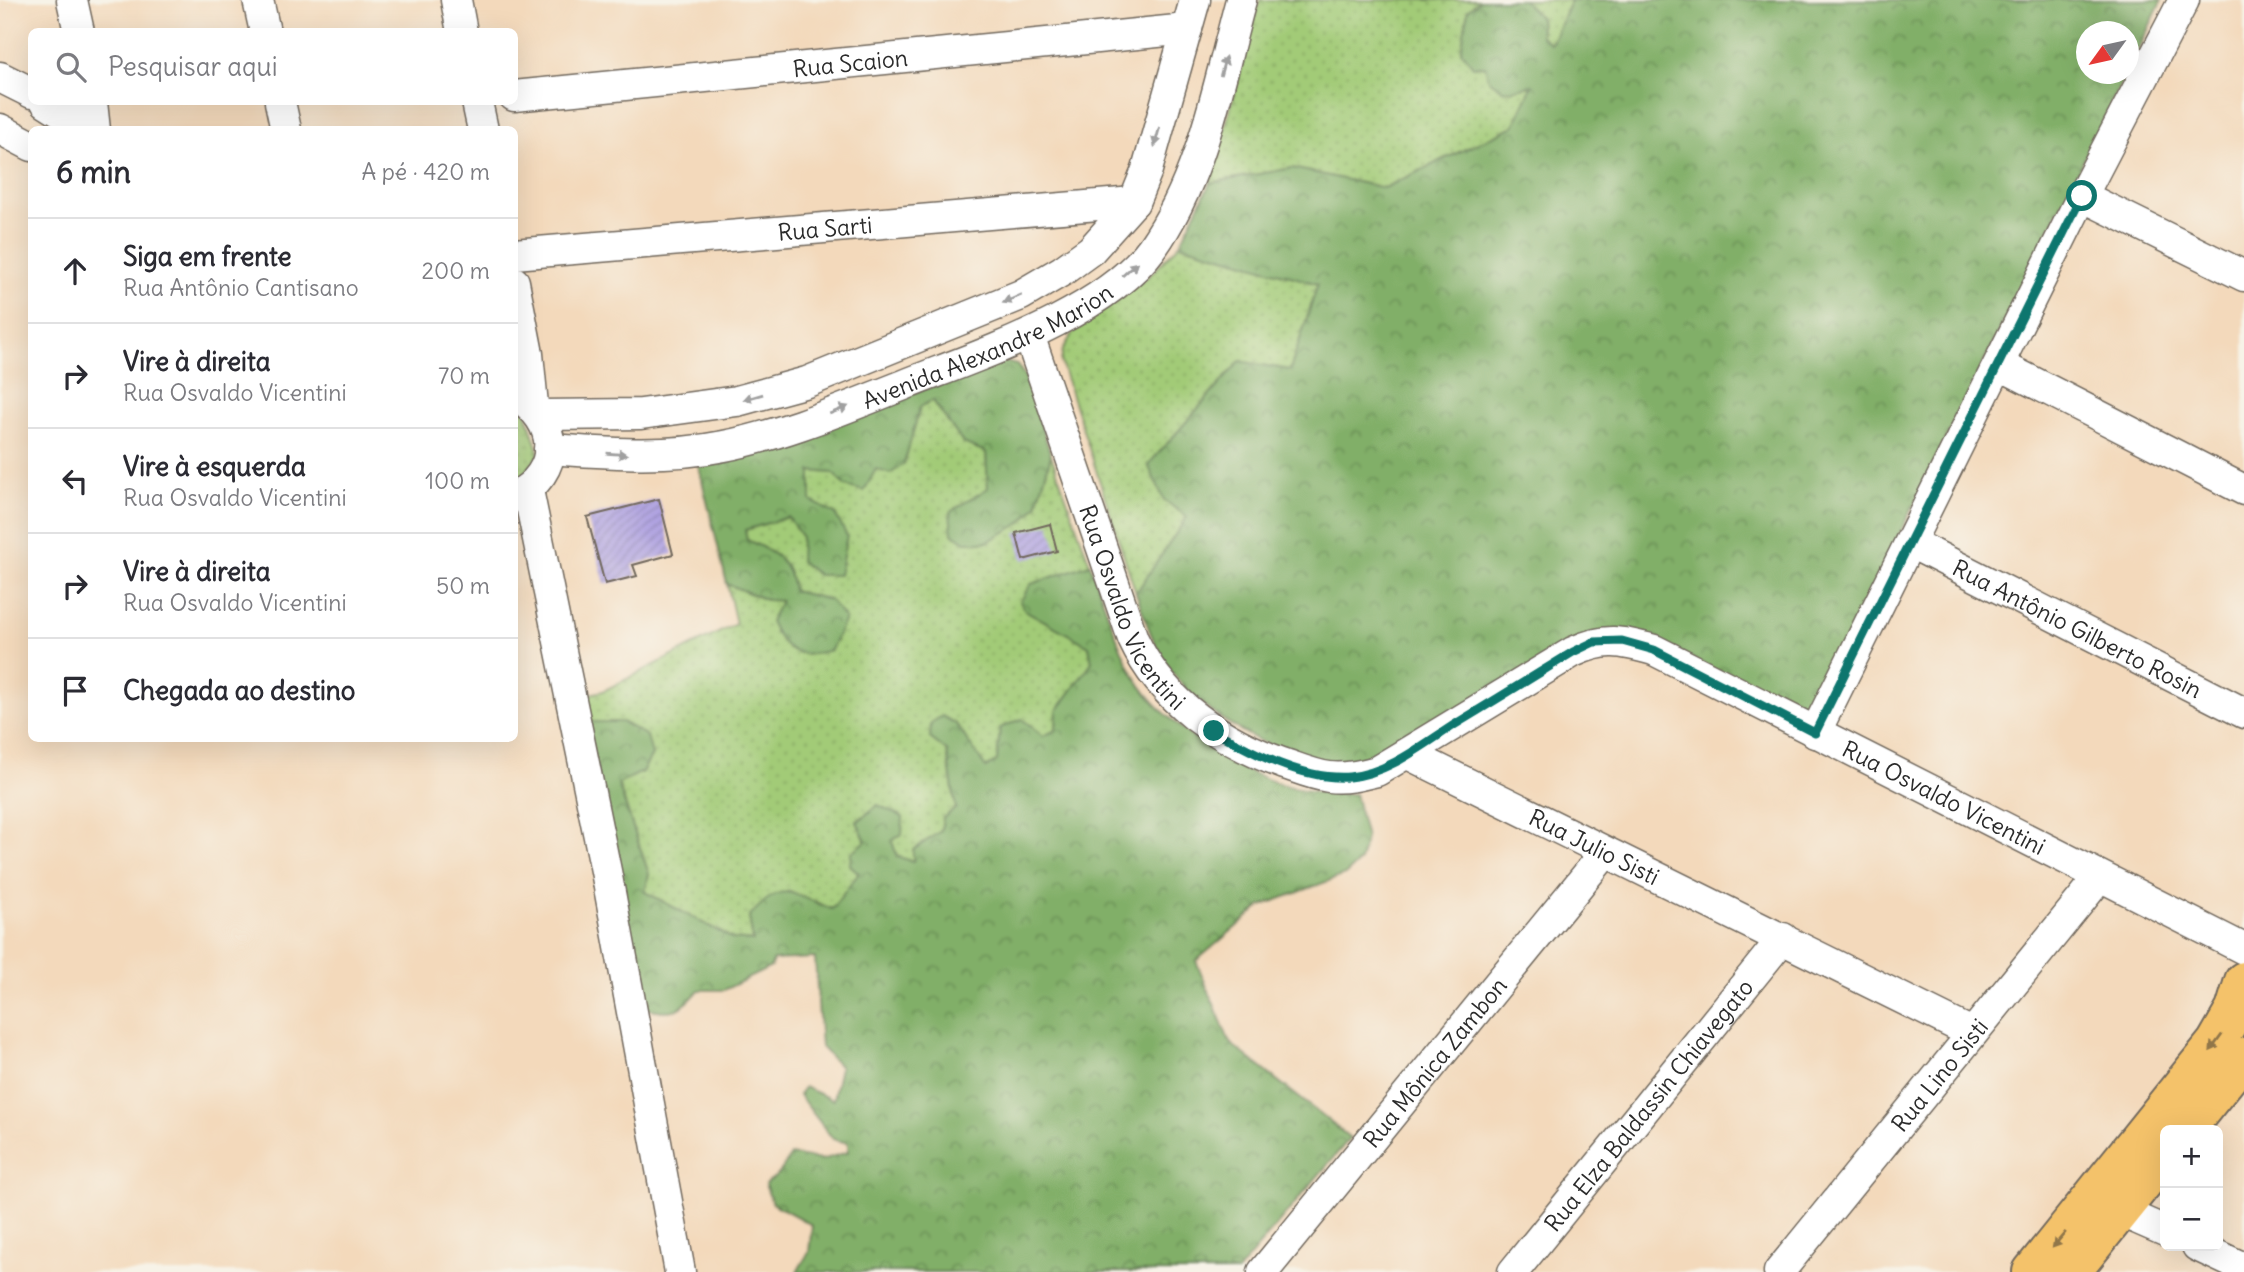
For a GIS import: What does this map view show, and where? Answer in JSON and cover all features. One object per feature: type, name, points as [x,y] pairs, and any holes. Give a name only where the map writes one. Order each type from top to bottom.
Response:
[{"type":"main road","points":[[2071,1272],[2107,1205],[2216,1043],[2235,1010],[2244,981]]},
{"type":"main road","points":[[2190,1125],[2237,1078]]},
{"type":"main road","points":[[2032,1272],[2160,1159]]},
{"type":"street","points":[[72,0],[78,28]]},
{"type":"street","points":[[258,0],[264,28]]},
{"type":"street","points":[[456,0],[461,28]]},
{"type":"street","name":"Avenida Alexandre Marion","points":[[529,405],[641,414],[737,401],[807,382],[1021,295],[1091,250],[1134,202],[1147,170],[1195,0]]},
{"type":"street","name":"Avenida Alexandre Marion","points":[[549,449],[642,456],[721,447],[759,439],[813,421],[1029,335],[1097,296],[1150,250],[1175,211],[1200,150],[1241,0]]},
{"type":"street","points":[[1815,733],[2082,196],[2184,0]]},
{"type":"street","name":"Rua Scaion","points":[[518,96],[1186,29]]},
{"type":"street","points":[[0,77],[28,91]]},
{"type":"street","points":[[51,105],[85,126]]},
{"type":"street","points":[[92,105],[92,126]]},
{"type":"street","points":[[281,105],[285,126]]},
{"type":"street","points":[[478,105],[482,126]]},
{"type":"street","points":[[0,129],[28,144]]},
{"type":"street","points":[[2082,196],[2244,276]]},
{"type":"street","name":"Rua Sarti","points":[[518,254],[1134,202]]},
{"type":"street","points":[[518,331],[521,367],[529,405],[548,431],[549,449],[539,479],[521,493],[606,871],[680,1272]]},
{"type":"street","name":"Rua Osvaldo Vicentini","points":[[1029,335],[1133,639],[1143,661],[1163,687],[1214,731],[1240,746],[1301,770],[1329,777],[1352,777],[1377,771],[1573,652],[1594,642],[1622,641],[1654,650],[2244,949]]},
{"type":"street","points":[[2000,365],[2244,490]]},
{"type":"street","name":"Rua Antônio Gilberto Rosin","points":[[1911,543],[2244,713]]},
{"type":"street","name":"Rua Julio Sisti","points":[[1408,754],[1972,1034]]},
{"type":"street","name":"Rua Mônica Zambon","points":[[1263,1272],[1605,853]]},
{"type":"street","name":"Rua Lino Sisti","points":[[1779,1272],[2099,877]]},
{"type":"street","name":"Rua Elza Baldassin Chiavegato","points":[[1513,1272],[1783,938]]},
{"type":"street","points":[[2107,1205],[2160,1229]]},
{"type":"street","points":[[2208,1251],[2244,1268]]},
{"type":"green space","points":[[1260,0],[1480,0],[1468,10],[1485,66],[1533,85],[1514,126],[1384,188],[1292,168],[1210,183]]},
{"type":"green space","points":[[1480,0],[1523,0],[1540,18],[1541,36],[1551,44],[1571,0],[2162,0],[2139,48],[2139,21],[2076,21],[2076,84],[2121,84],[1819,697],[1793,710],[1646,635],[1366,759],[1326,762],[1274,747],[1216,715],[1184,687],[1160,653],[1151,634],[1136,593],[1187,517],[1164,500],[1148,465],[1240,361],[1290,370],[1318,284],[1180,244],[1210,183],[1292,168],[1384,188],[1514,126],[1532,86],[1504,91],[1489,80],[1485,66],[1473,66],[1461,51],[1468,10]]},
{"type":"green space","points":[[1523,0],[1571,0],[1551,44],[1541,36],[1540,18]]},
{"type":"green space","points":[[1180,244],[1318,284],[1290,370],[1164,500],[1188,517],[1136,593],[1061,362],[1063,349],[1073,333],[1149,276]]},
{"type":"green space","points":[[1006,362],[1017,365],[1025,376],[1051,455],[1037,505],[1021,523],[987,542],[966,542],[952,533],[950,512],[988,488],[986,452],[963,443],[933,400],[920,407],[904,464],[890,474],[876,469],[864,491],[845,486],[833,473],[811,471],[811,501],[835,514],[847,536],[839,575],[818,575],[800,561],[801,536],[788,517],[745,530],[747,540],[773,553],[784,564],[793,591],[830,600],[845,619],[831,650],[810,654],[787,647],[770,621],[781,601],[767,600],[727,584],[698,464]]},
{"type":"green space","points":[[932,400],[963,443],[986,452],[988,488],[1037,505],[1051,455],[1090,564],[1032,584],[1025,610],[1089,646],[1092,662],[1057,711],[1056,731],[985,768],[956,724],[930,738],[947,751],[956,808],[943,818],[941,831],[913,850],[913,862],[897,856],[878,805],[857,821],[866,842],[851,853],[859,873],[832,909],[789,891],[749,917],[753,941],[733,939],[645,892],[649,874],[618,783],[642,772],[652,755],[587,722],[581,696],[603,691],[736,624],[727,584],[766,600],[830,600],[793,591],[784,564],[773,553],[747,540],[745,530],[788,517],[801,536],[835,514],[811,501],[811,471],[833,473],[845,486],[876,469],[904,464],[920,407]]},
{"type":"green space","points":[[518,405],[526,412],[539,454],[518,482]]},
{"type":"green space","points":[[1090,564],[1128,664],[1140,685],[1176,723],[1221,756],[1268,779],[1307,791],[1355,794],[1366,838],[1360,861],[1345,875],[1261,906],[1196,961],[1230,1043],[1350,1138],[1237,1272],[797,1272],[809,1252],[812,1225],[772,1203],[765,1184],[779,1174],[791,1155],[821,1160],[848,1152],[848,1143],[833,1139],[799,1095],[804,1087],[833,1100],[840,1067],[821,1047],[815,958],[773,960],[771,967],[724,990],[699,990],[686,1004],[675,1010],[643,1008],[587,722],[622,722],[647,736],[652,755],[642,772],[618,784],[649,874],[645,892],[733,939],[753,941],[749,917],[771,897],[780,893],[797,894],[832,909],[859,873],[850,865],[851,853],[866,841],[857,822],[878,805],[903,817],[902,834],[892,841],[897,857],[913,861],[913,850],[941,831],[943,818],[956,808],[947,751],[930,738],[931,723],[942,716],[956,724],[986,768],[997,761],[1000,728],[1022,719],[1043,736],[1056,730],[1057,711],[1092,662],[1089,646],[1025,610],[1020,602],[1031,584]]},
{"type":"building","points":[[659,499],[673,554],[633,565],[637,576],[605,584],[587,517]]},
{"type":"building","points":[[1050,524],[1057,551],[1023,560],[1016,533]]},
{"type":"route","points":[[1214,731],[1240,746],[1301,770],[1329,777],[1352,777],[1377,771],[1408,754],[1573,652],[1594,642],[1622,641],[1654,650],[1815,733],[2082,196]]}]
